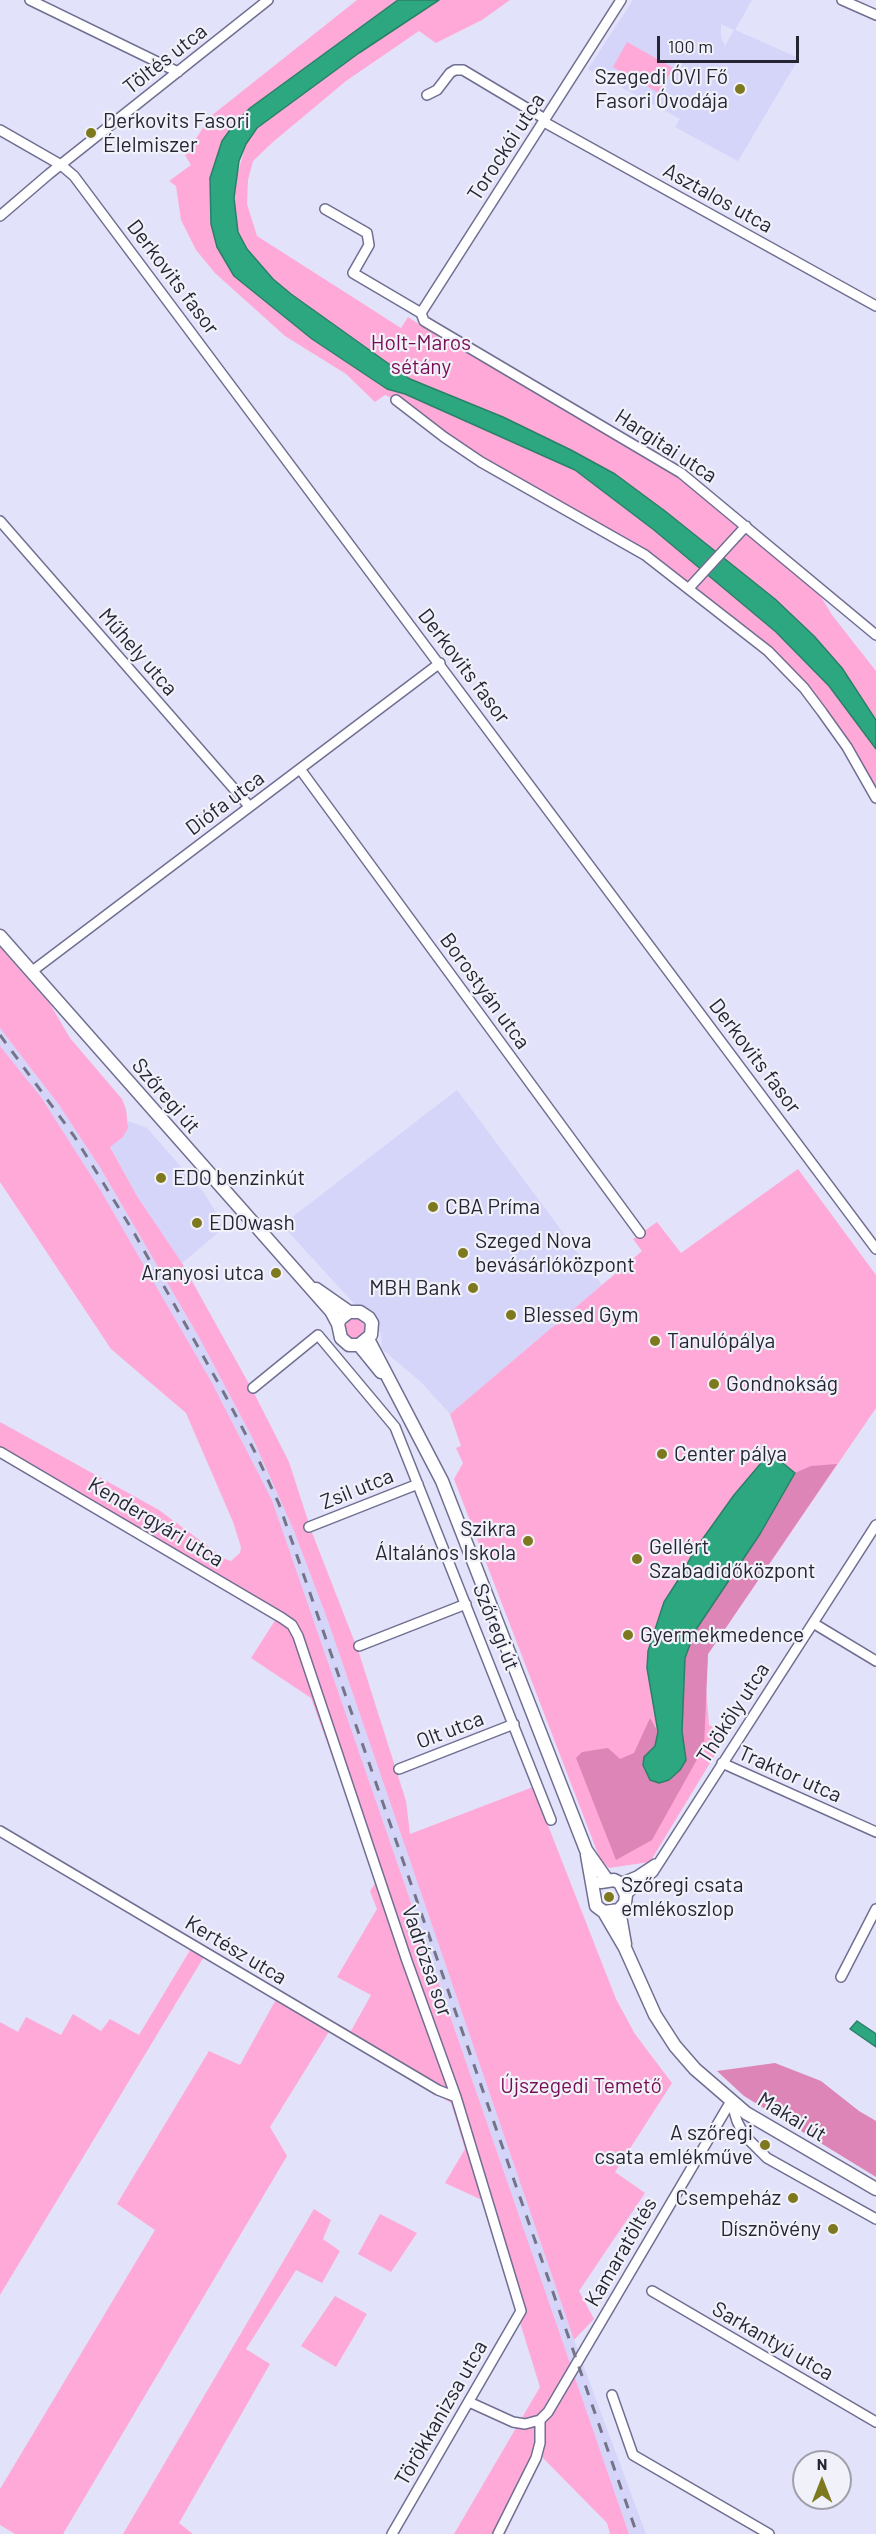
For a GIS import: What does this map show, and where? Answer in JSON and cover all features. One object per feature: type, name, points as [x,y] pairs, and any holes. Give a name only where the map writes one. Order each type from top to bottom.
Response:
[{"type":"main road","name":"Szőregi út","points":[[0,936],[303,1281],[331,1311],[338,1324],[341,1338],[349,1345],[364,1342],[372,1329],[369,1318],[360,1312],[349,1312],[303,1281]]},
{"type":"main road","points":[[338,1324],[349,1312]]},
{"type":"main road","name":"Szőregi út","points":[[364,1342],[390,1382],[442,1481],[586,1850],[595,1890],[596,1906],[604,1912],[625,1948],[645,1996],[675,2046],[695,2069],[731,2102]]},
{"type":"main road","name":"Szőregi út","points":[[586,1850],[607,1880]]},
{"type":"main road","points":[[595,1890],[600,1883],[607,1880],[620,1883],[626,1895],[625,1903],[619,1910],[604,1912]]},
{"type":"main road","name":"Szőregi út","points":[[619,1910],[625,1948]]},
{"type":"main road","name":"Makai út","points":[[731,2102],[876,2189]]},
{"type":"street","points":[[30,0],[178,72]]},
{"type":"street","name":"Töltés utca","points":[[0,216],[268,0]]},
{"type":"street","name":"Torockói utca","points":[[421,313],[621,0]]},
{"type":"street","points":[[842,0],[854,2],[876,15]]},
{"type":"street","name":"Asztalos utca","points":[[427,95],[437,90],[450,73],[463,70],[544,120],[876,306]]},
{"type":"street","name":"Derkovits fasor","points":[[0,130],[61,165],[74,176],[876,1249]]},
{"type":"street","name":"Hargitai utca","points":[[325,209],[367,233],[369,245],[353,273],[421,313],[424,321],[681,473],[876,635]]},
{"type":"street","points":[[396,400],[481,462],[603,529],[645,555],[768,651],[804,688],[847,747],[876,798]]},
{"type":"street","name":"Műhely utca","points":[[0,521],[249,806]]},
{"type":"street","points":[[689,588],[746,526]]},
{"type":"street","name":"Diófa utca","points":[[31,972],[440,663]]},
{"type":"street","name":"Borostyán utca","points":[[300,769],[640,1233]]},
{"type":"street","name":"Szőregi út","points":[[253,1388],[318,1335],[395,1427],[551,1820]]},
{"type":"street","name":"Kendergyári utca","points":[[0,1452],[292,1625]]},
{"type":"street","name":"Zsil utca","points":[[309,1527],[418,1484]]},
{"type":"street","name":"Thököly utca","points":[[626,1895],[653,1872],[876,1525]]},
{"type":"street","points":[[359,1646],[466,1604]]},
{"type":"street","points":[[813,1623],[876,1661]]},
{"type":"street","name":"Vadrózsa sor","points":[[292,1625],[456,2097],[521,2311]]},
{"type":"street","name":"Olt utca","points":[[399,1769],[514,1724]]},
{"type":"street","name":"Traktor utca","points":[[723,1763],[876,1832]]},
{"type":"street","name":"Kertész utca","points":[[0,1831],[438,2090],[456,2097]]},
{"type":"street","name":"Thököly utca","points":[[620,1883],[637,1876],[659,1861]]},
{"type":"street","points":[[841,1977],[876,1909]]},
{"type":"street","name":"Makai út","points":[[731,2102],[736,2121],[744,2135],[767,2158],[876,2219]]},
{"type":"street","name":"Kamaratöltés","points":[[540,2420],[548,2412],[731,2102]]},
{"type":"street","name":"Sarkantyú utca","points":[[652,2291],[876,2422]]},
{"type":"street","name":"Törökkanizsa utca","points":[[392,2534],[521,2311]]},
{"type":"street","points":[[612,2395],[633,2455],[769,2534]]},
{"type":"street","points":[[469,2402],[513,2422],[525,2424],[540,2420],[540,2443],[536,2458],[498,2534]]},
{"type":"shaded area","points":[[398,0],[439,0],[359,53],[257,128],[246,144],[239,161],[234,198],[238,232],[247,249],[273,279],[291,294],[410,379],[503,417],[571,450],[615,474],[665,511],[775,599],[814,636],[842,668],[876,720],[876,749],[829,686],[776,632],[654,530],[575,470],[405,394],[387,389],[312,339],[234,276],[217,247],[211,224],[210,178],[222,141],[250,108]]},
{"type":"shaded area","points":[[633,0],[752,0],[735,30],[799,58],[738,161],[675,127],[680,119],[588,69]],"holes":[[[721,24],[734,30],[725,46],[721,37]]]},
{"type":"shaded area","points":[[0,1028],[59,1105],[101,1169],[200,1339],[254,1441],[294,1531],[328,1621],[574,2340],[646,2534],[629,2534],[272,1500],[211,1381],[101,1191],[41,1097],[0,1046]]},
{"type":"shaded area","points":[[457,1090],[602,1285],[450,1414],[421,1382],[382,1349],[381,1333],[282,1225]]},
{"type":"shaded area","points":[[128,1121],[147,1128],[204,1193],[225,1227],[182,1263],[137,1196],[110,1146],[123,1137]]},
{"type":"shaded area","points":[[773,1455],[795,1473],[760,1534],[695,1631],[685,1658],[682,1731],[686,1760],[680,1770],[669,1780],[659,1783],[650,1780],[643,1765],[644,1757],[655,1746],[658,1732],[647,1668],[648,1651],[664,1602],[694,1551],[734,1495],[767,1456]]},
{"type":"shaded area","points":[[837,1464],[708,1654],[704,1747],[652,1840],[616,1860],[576,1758],[582,1752],[608,1748],[620,1759],[634,1753],[650,1718],[658,1732],[655,1746],[644,1757],[682,1731],[685,1658],[695,1631],[760,1534],[795,1473],[811,1466]]},
{"type":"shaded area","points":[[857,2021],[876,2034],[876,2047],[850,2029]]},
{"type":"shaded area","points":[[775,2063],[821,2081],[859,2111],[876,2121],[876,2177],[744,2096],[717,2071]]},
{"type":"green space","name":"Holt-Maros sétány","points":[[357,0],[398,0],[250,108],[210,200],[211,224],[217,247],[234,276],[312,339],[387,389],[405,394],[575,470],[654,530],[776,632],[829,686],[876,749],[876,798],[872,788],[785,667],[646,555],[481,462],[392,398],[385,395],[375,402],[346,374],[285,336],[215,273],[196,250],[181,220],[176,186],[169,181],[191,165],[185,155],[211,116]]},
{"type":"green space","name":"Holt-Maros sétány","points":[[439,0],[510,0],[482,20],[436,43],[419,31],[346,81],[273,142],[253,161],[248,180],[247,204],[257,236],[401,328],[408,317],[448,343],[473,354],[625,442],[685,481],[818,592],[832,615],[876,671],[876,720],[842,668],[814,636],[775,599],[727,562],[571,450],[503,417],[410,379],[291,294],[273,279],[247,249],[238,232],[235,215],[235,183],[246,144],[257,128],[359,53]]},
{"type":"green space","points":[[627,42],[673,68],[659,93],[613,67]]},
{"type":"green space","name":"Újszegedi Temető","points":[[0,947],[50,1004],[70,1038],[122,1099],[126,1109],[128,1128],[123,1137],[110,1147],[137,1196],[182,1263],[254,1393],[289,1462],[311,1530],[359,1653],[406,1801],[410,1834],[533,1787],[616,1999],[635,2034],[672,2083],[615,2172],[645,2193],[579,2291],[594,2319],[574,2340],[328,1621],[294,1531],[254,1441],[200,1339],[101,1169],[59,1105],[0,1028]]},
{"type":"green space","points":[[0,1046],[41,1097],[101,1191],[211,1381],[272,1500],[629,2534],[610,2534],[607,2523],[542,2457],[505,2534],[454,2534],[540,2387],[482,2200],[445,2183],[465,2149],[451,2103],[330,2030],[270,2127],[287,2156],[63,2534],[15,2534],[0,2525],[0,2489],[155,2230],[117,2204],[209,2051],[240,2065],[280,1992],[351,2031],[371,1995],[337,1977],[377,1909],[370,1891],[377,1881],[311,1698],[251,1658],[276,1619],[0,1457],[0,1422],[159,1510],[225,1559],[231,1561],[240,1553],[241,1547],[233,1522],[186,1413],[111,1349],[0,1182]]},
{"type":"green space","name":"Gellért Szabadidőközpont","points":[[798,1169],[876,1275],[876,1408],[708,1654],[706,1688],[709,1725],[727,1735],[650,1862],[609,1868],[600,1859],[454,1479],[463,1463],[456,1448],[461,1446],[450,1414],[642,1251],[633,1239],[657,1222],[681,1253]]},
{"type":"green space","points":[[351,1319],[359,1319],[365,1325],[365,1333],[359,1339],[351,1339],[345,1333],[345,1325]]},
{"type":"green space","points":[[192,1947],[205,1955],[0,2295],[0,2022],[18,2032],[26,2017],[61,2035],[73,2014],[101,2031],[110,2019],[139,2035]]},
{"type":"green space","points":[[314,2209],[331,2220],[323,2239],[340,2251],[322,2283],[296,2270],[246,2349],[270,2364],[179,2523],[193,2534],[123,2534]]},
{"type":"green space","points":[[380,2214],[417,2233],[391,2272],[358,2254]]},
{"type":"green space","points":[[335,2296],[367,2314],[336,2367],[301,2346]]},
{"type":"railway","points":[[0,1035],[74,1136],[133,1231],[225,1395],[279,1504],[637,2534]]},
{"type":"place","name":"Szegedi ÓVI Fő Fasori Óvodája","points":[[740,89]]},
{"type":"place","name":"Derkovits Fasori Élelmiszer","points":[[91,133]]},
{"type":"place","name":"EDO benzinkút","points":[[161,1178]]},
{"type":"place","name":"CBA Príma","points":[[433,1207]]},
{"type":"place","name":"EDOwash","points":[[197,1223]]},
{"type":"place","name":"Szeged Nova bevásárlóközpont","points":[[463,1253]]},
{"type":"place","name":"Aranyosi utca","points":[[276,1273]]},
{"type":"place","name":"MBH Bank","points":[[473,1288]]},
{"type":"place","name":"Blessed Gym","points":[[511,1315]]},
{"type":"place","name":"Tanulópálya","points":[[655,1341]]},
{"type":"place","name":"Gondnokság","points":[[714,1384]]},
{"type":"place","name":"Center pálya","points":[[662,1454]]},
{"type":"place","name":"Szikra Általános Iskola","points":[[528,1541]]},
{"type":"place","name":"Gellért Szabadidőközpont","points":[[637,1559]]},
{"type":"place","name":"Gyermekmedence","points":[[628,1635]]},
{"type":"place","name":"Szőregi csata emlékoszlop","points":[[609,1897]]},
{"type":"place","name":"A szőregi csata emlékműve","points":[[765,2145]]},
{"type":"place","name":"Csempeház","points":[[793,2198]]},
{"type":"place","name":"Dísznövény","points":[[833,2229]]}]
